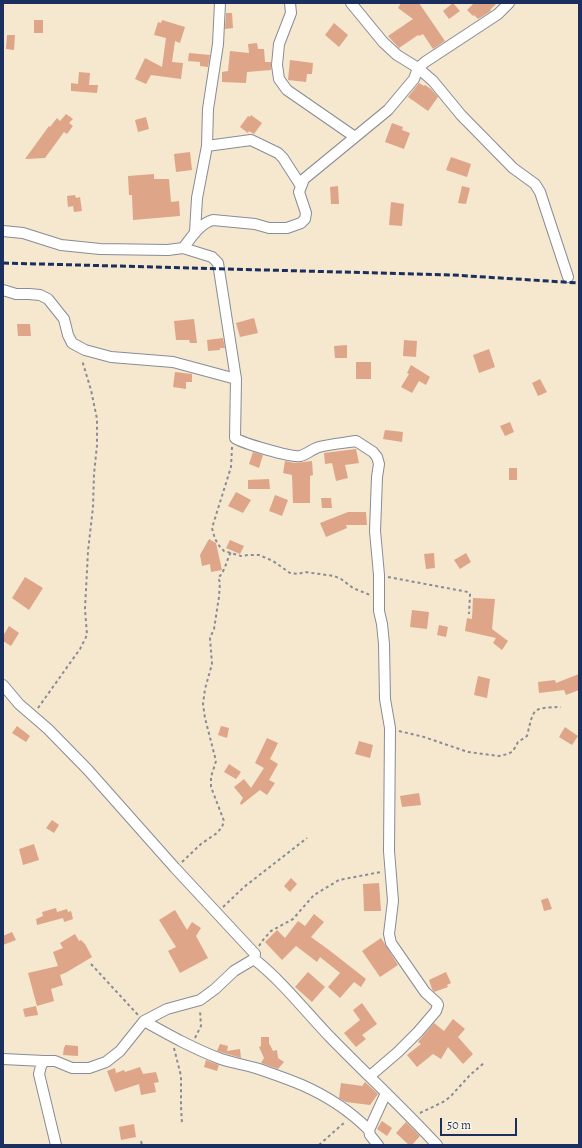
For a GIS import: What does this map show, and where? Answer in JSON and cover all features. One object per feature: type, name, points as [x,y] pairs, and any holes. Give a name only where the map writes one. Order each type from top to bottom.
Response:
[{"type":"street","points":[[195,232],[197,198],[207,146],[208,109],[218,44],[220,3]]},
{"type":"street","points":[[290,3],[290,13],[279,44],[277,65],[279,79],[287,90],[355,137]]},
{"type":"street","points":[[351,3],[397,55],[418,68],[440,88],[462,115],[513,168],[535,184],[540,192],[568,277]]},
{"type":"street","points":[[183,248],[195,232],[207,221],[213,220],[255,224],[269,228],[287,228],[301,223],[305,219],[306,213],[299,192],[304,179],[388,110],[414,79],[418,68],[498,14],[509,3]]},
{"type":"street","points":[[207,146],[251,140],[278,153],[283,158],[301,186]]},
{"type":"street","points":[[3,232],[22,233],[61,245],[100,249],[168,250],[183,248],[212,257],[218,263],[236,379],[235,438],[239,441],[259,448],[299,457],[318,447],[356,441],[377,457],[379,464],[377,477],[375,531],[379,575],[379,611],[384,644],[385,700],[390,728],[388,851],[393,901],[392,918],[388,930],[391,943],[425,992],[438,1005],[436,1011],[418,1032],[398,1052],[370,1076]]},
{"type":"street","points":[[3,290],[16,294],[40,295],[48,299],[64,319],[68,335],[72,343],[85,350],[111,357],[173,362],[236,379]]},
{"type":"street","points":[[3,685],[19,704],[33,715],[88,770],[175,868],[330,1037],[412,1117],[437,1145]]},
{"type":"street","points":[[3,1058],[55,1061],[72,1068],[89,1068],[106,1062],[120,1051],[144,1021],[167,1009],[200,1000],[215,989],[234,971],[255,956]]},
{"type":"street","points":[[144,1021],[169,1036],[229,1062],[257,1069],[302,1085],[332,1101],[353,1115],[370,1130]]},
{"type":"street","points":[[44,1061],[39,1074],[56,1145]]},
{"type":"street","points":[[378,1145],[370,1135],[370,1130],[386,1093]]},
{"type":"path","points":[[33,715],[80,649],[87,634],[85,609],[88,551],[93,507],[97,445],[97,419],[91,390],[78,347]]},
{"type":"path","points":[[235,438],[232,449],[231,467],[212,528],[215,539],[220,547],[224,551],[241,556],[248,554],[259,555],[272,561],[290,573],[298,574],[305,572],[334,576],[353,588],[379,598]]},
{"type":"path","points":[[175,868],[201,844],[217,833],[222,827],[224,821],[223,815],[211,787],[211,777],[216,761],[203,704],[205,689],[212,664],[210,638],[214,629],[219,597],[220,582],[218,578],[225,570],[226,561],[231,552]]},
{"type":"path","points":[[379,575],[468,592],[470,594],[469,614]]},
{"type":"path","points":[[390,728],[424,737],[468,752],[500,756],[513,751],[518,742],[528,736],[534,711],[539,708],[561,707]]},
{"type":"path","points":[[217,913],[244,887],[307,838]]},
{"type":"path","points":[[255,956],[263,940],[271,931],[293,919],[314,895],[339,880],[390,871]]},
{"type":"path","points":[[92,964],[144,1021]]},
{"type":"path","points":[[191,1046],[201,1026],[200,1000]]},
{"type":"path","points":[[169,1036],[177,1058],[181,1076],[180,1106],[182,1124]]},
{"type":"path","points":[[412,1117],[443,1102],[484,1063]]},
{"type":"path","points":[[319,1145],[353,1115]]},
{"type":"path","points":[[141,1141],[142,1145]]},
{"type":"building","points":[[401,3],[419,3],[445,41],[433,49],[423,34],[418,35],[399,48],[388,36],[413,19],[398,8]]},
{"type":"building","points":[[453,3],[460,11],[449,19],[443,11]]},
{"type":"building","points":[[474,3],[497,3],[490,10],[491,11],[478,19],[467,10]]},
{"type":"building","points":[[226,13],[232,13],[233,28],[225,29]]},
{"type":"building","points":[[34,20],[43,20],[43,33],[34,33]]},
{"type":"building","points":[[162,20],[185,27],[180,43],[175,41],[172,62],[183,63],[181,79],[151,75],[146,84],[135,79],[145,58],[162,67],[166,38],[154,35],[158,22],[161,23]]},
{"type":"building","points":[[334,23],[348,35],[339,47],[325,35]]},
{"type":"building","points":[[7,35],[15,35],[14,50],[6,49]]},
{"type":"building","points":[[257,43],[258,49],[264,49],[265,62],[271,62],[271,70],[247,72],[246,83],[222,82],[222,72],[228,71],[230,51],[249,53],[248,44]]},
{"type":"building","points":[[189,53],[210,55],[208,67],[200,66],[200,62],[188,61]]},
{"type":"building","points":[[290,60],[313,63],[312,74],[307,74],[306,82],[288,80]]},
{"type":"building","points":[[79,72],[90,73],[89,85],[98,85],[97,93],[71,91],[71,83],[78,84]]},
{"type":"building","points":[[419,83],[431,89],[438,97],[428,111],[408,97]]},
{"type":"building","points":[[66,114],[73,119],[69,123],[73,126],[67,134],[64,132],[45,158],[25,159],[49,126],[50,127],[57,118],[60,121]]},
{"type":"building","points":[[251,115],[262,123],[254,134],[249,131],[248,133],[240,127],[248,116],[250,117]]},
{"type":"building","points":[[146,117],[149,129],[138,132],[135,120]]},
{"type":"building","points":[[392,123],[403,127],[402,130],[410,133],[404,149],[385,142]]},
{"type":"building","points":[[190,152],[192,170],[176,172],[174,154]]},
{"type":"building","points":[[451,157],[471,164],[467,177],[446,170]]},
{"type":"building","points":[[154,174],[154,179],[169,179],[171,202],[179,201],[180,216],[133,220],[132,195],[129,195],[128,176]]},
{"type":"building","points":[[338,186],[339,204],[331,204],[330,187]]},
{"type":"building","points":[[462,186],[470,188],[466,204],[458,203]]},
{"type":"building","points":[[75,195],[76,198],[80,197],[82,211],[74,212],[73,206],[68,207],[67,196]]},
{"type":"building","points":[[391,202],[404,204],[402,226],[389,225]]},
{"type":"building","points":[[254,318],[258,333],[240,337],[236,323]]},
{"type":"building","points":[[194,319],[197,343],[190,343],[189,340],[176,340],[174,321]]},
{"type":"building","points":[[17,324],[30,324],[31,336],[18,336]]},
{"type":"building","points":[[223,338],[225,348],[208,351],[207,340]]},
{"type":"building","points":[[404,340],[417,341],[416,357],[403,356]]},
{"type":"building","points":[[347,345],[347,358],[335,358],[334,346]]},
{"type":"building","points":[[489,349],[495,367],[479,373],[473,355]]},
{"type":"building","points":[[356,362],[371,362],[371,379],[356,379]]},
{"type":"building","points":[[411,365],[430,377],[426,385],[419,381],[412,393],[401,387],[409,374],[407,373]]},
{"type":"building","points":[[175,372],[192,374],[192,382],[186,382],[186,389],[173,387]]},
{"type":"building","points":[[540,379],[547,392],[538,396],[532,383]]},
{"type":"building","points":[[510,422],[514,432],[505,436],[500,426]]},
{"type":"building","points":[[385,430],[403,432],[402,442],[383,439]]},
{"type":"building","points":[[356,449],[359,463],[345,465],[348,478],[336,481],[332,463],[325,464],[324,453]]},
{"type":"building","points":[[253,452],[263,455],[259,468],[249,464]]},
{"type":"building","points":[[285,461],[295,463],[312,461],[313,475],[310,476],[310,503],[293,503],[292,475],[283,473]]},
{"type":"building","points":[[509,468],[517,468],[517,480],[509,480]]},
{"type":"building","points":[[269,479],[270,489],[248,489],[248,480]]},
{"type":"building","points":[[236,492],[251,500],[243,513],[228,506]]},
{"type":"building","points":[[275,495],[288,500],[282,516],[269,511]]},
{"type":"building","points":[[321,498],[331,498],[332,508],[322,508]]},
{"type":"building","points":[[348,512],[366,512],[367,525],[346,525],[347,528],[326,537],[320,523]]},
{"type":"building","points":[[209,539],[216,543],[222,570],[211,572],[210,564],[202,566],[200,555]]},
{"type":"building","points":[[230,540],[244,546],[240,554],[226,548]]},
{"type":"building","points":[[434,553],[435,568],[426,569],[424,554]]},
{"type":"building","points":[[466,553],[471,562],[460,569],[454,560]]},
{"type":"building","points":[[25,577],[43,588],[29,610],[12,598]]},
{"type":"building","points":[[473,598],[495,599],[492,629],[508,641],[502,650],[493,643],[496,638],[465,631],[467,618],[472,619]]},
{"type":"building","points":[[412,610],[429,612],[427,629],[410,627]]},
{"type":"building","points":[[439,625],[448,627],[446,637],[437,635]]},
{"type":"building","points":[[9,626],[19,633],[11,646],[3,641],[3,636]]},
{"type":"building","points":[[579,674],[579,690],[566,695],[564,690],[539,693],[538,682],[555,680],[556,683]]},
{"type":"building","points":[[478,676],[490,679],[487,698],[474,695]]},
{"type":"building","points":[[17,726],[30,736],[26,742],[12,733]]},
{"type":"building","points":[[221,726],[229,728],[227,738],[218,735]]},
{"type":"building","points":[[565,727],[578,736],[572,745],[559,737]]},
{"type":"building","points":[[267,738],[278,743],[270,759],[278,764],[269,780],[275,783],[267,795],[260,790],[241,805],[240,803],[243,798],[234,787],[244,779],[251,788],[264,768],[255,763]]},
{"type":"building","points":[[359,741],[373,745],[370,758],[355,754]]},
{"type":"building","points":[[229,764],[241,772],[236,779],[224,772]]},
{"type":"building","points":[[419,793],[421,805],[402,807],[400,796]]},
{"type":"building","points":[[52,820],[59,825],[54,833],[46,828]]},
{"type":"building","points":[[34,844],[39,860],[23,865],[19,849]]},
{"type":"building","points":[[291,878],[297,884],[290,892],[284,886]]},
{"type":"building","points":[[379,883],[381,911],[364,911],[363,884]]},
{"type":"building","points":[[548,898],[552,909],[544,911],[541,900]]},
{"type":"building","points":[[56,908],[57,912],[67,909],[68,912],[71,911],[73,919],[64,922],[63,918],[37,925],[36,919],[43,916],[42,912]]},
{"type":"building","points":[[175,910],[187,930],[192,922],[201,928],[196,936],[208,958],[180,973],[168,951],[176,947],[159,920]]},
{"type":"building","points":[[314,914],[324,922],[311,937],[366,979],[361,987],[354,982],[340,998],[328,987],[340,973],[320,957],[317,962],[296,946],[282,960],[265,942],[277,930],[285,938],[298,921],[305,926]]},
{"type":"building","points":[[12,932],[16,940],[3,945],[3,936]]},
{"type":"building","points":[[75,934],[79,941],[81,940],[85,944],[92,957],[60,975],[63,985],[51,989],[54,1001],[37,1006],[28,973],[58,966],[53,952],[63,948],[60,943]]},
{"type":"building","points":[[381,938],[398,965],[380,977],[362,951]]},
{"type":"building","points":[[308,972],[325,987],[312,1002],[295,987]]},
{"type":"building","points":[[446,972],[451,983],[447,985],[448,987],[434,992],[429,980]]},
{"type":"building","points":[[362,1003],[377,1024],[362,1035],[366,1039],[356,1047],[344,1033],[360,1020],[353,1010]]},
{"type":"building","points":[[36,1006],[38,1015],[25,1017],[23,1009]]},
{"type":"building","points":[[453,1019],[465,1029],[458,1037],[473,1054],[463,1064],[448,1047],[441,1059],[433,1054],[417,1067],[407,1055],[421,1044],[418,1042],[434,1023],[444,1031]]},
{"type":"building","points":[[261,1037],[269,1037],[269,1043],[273,1051],[277,1050],[278,1058],[284,1062],[278,1069],[261,1063],[264,1058],[259,1047],[261,1046]]},
{"type":"building","points":[[220,1044],[228,1046],[227,1051],[240,1049],[241,1058],[217,1051]]},
{"type":"building","points":[[65,1045],[78,1046],[78,1056],[63,1055]]},
{"type":"building","points":[[206,1060],[219,1065],[217,1071],[204,1067]]},
{"type":"building","points":[[140,1067],[143,1074],[156,1072],[159,1082],[154,1083],[156,1092],[141,1095],[139,1084],[115,1092],[107,1071],[115,1068],[116,1073],[124,1070],[125,1072]]},
{"type":"building","points":[[365,1082],[378,1094],[370,1105],[346,1102],[339,1098],[341,1083],[362,1086]]},
{"type":"building","points":[[382,1121],[392,1128],[387,1136],[377,1129]]},
{"type":"building","points":[[406,1122],[420,1136],[412,1145],[409,1145],[396,1133]]},
{"type":"building","points":[[134,1124],[136,1137],[121,1140],[119,1127]]},
{"type":"railway","points":[[3,263],[453,275],[579,283]]}]
